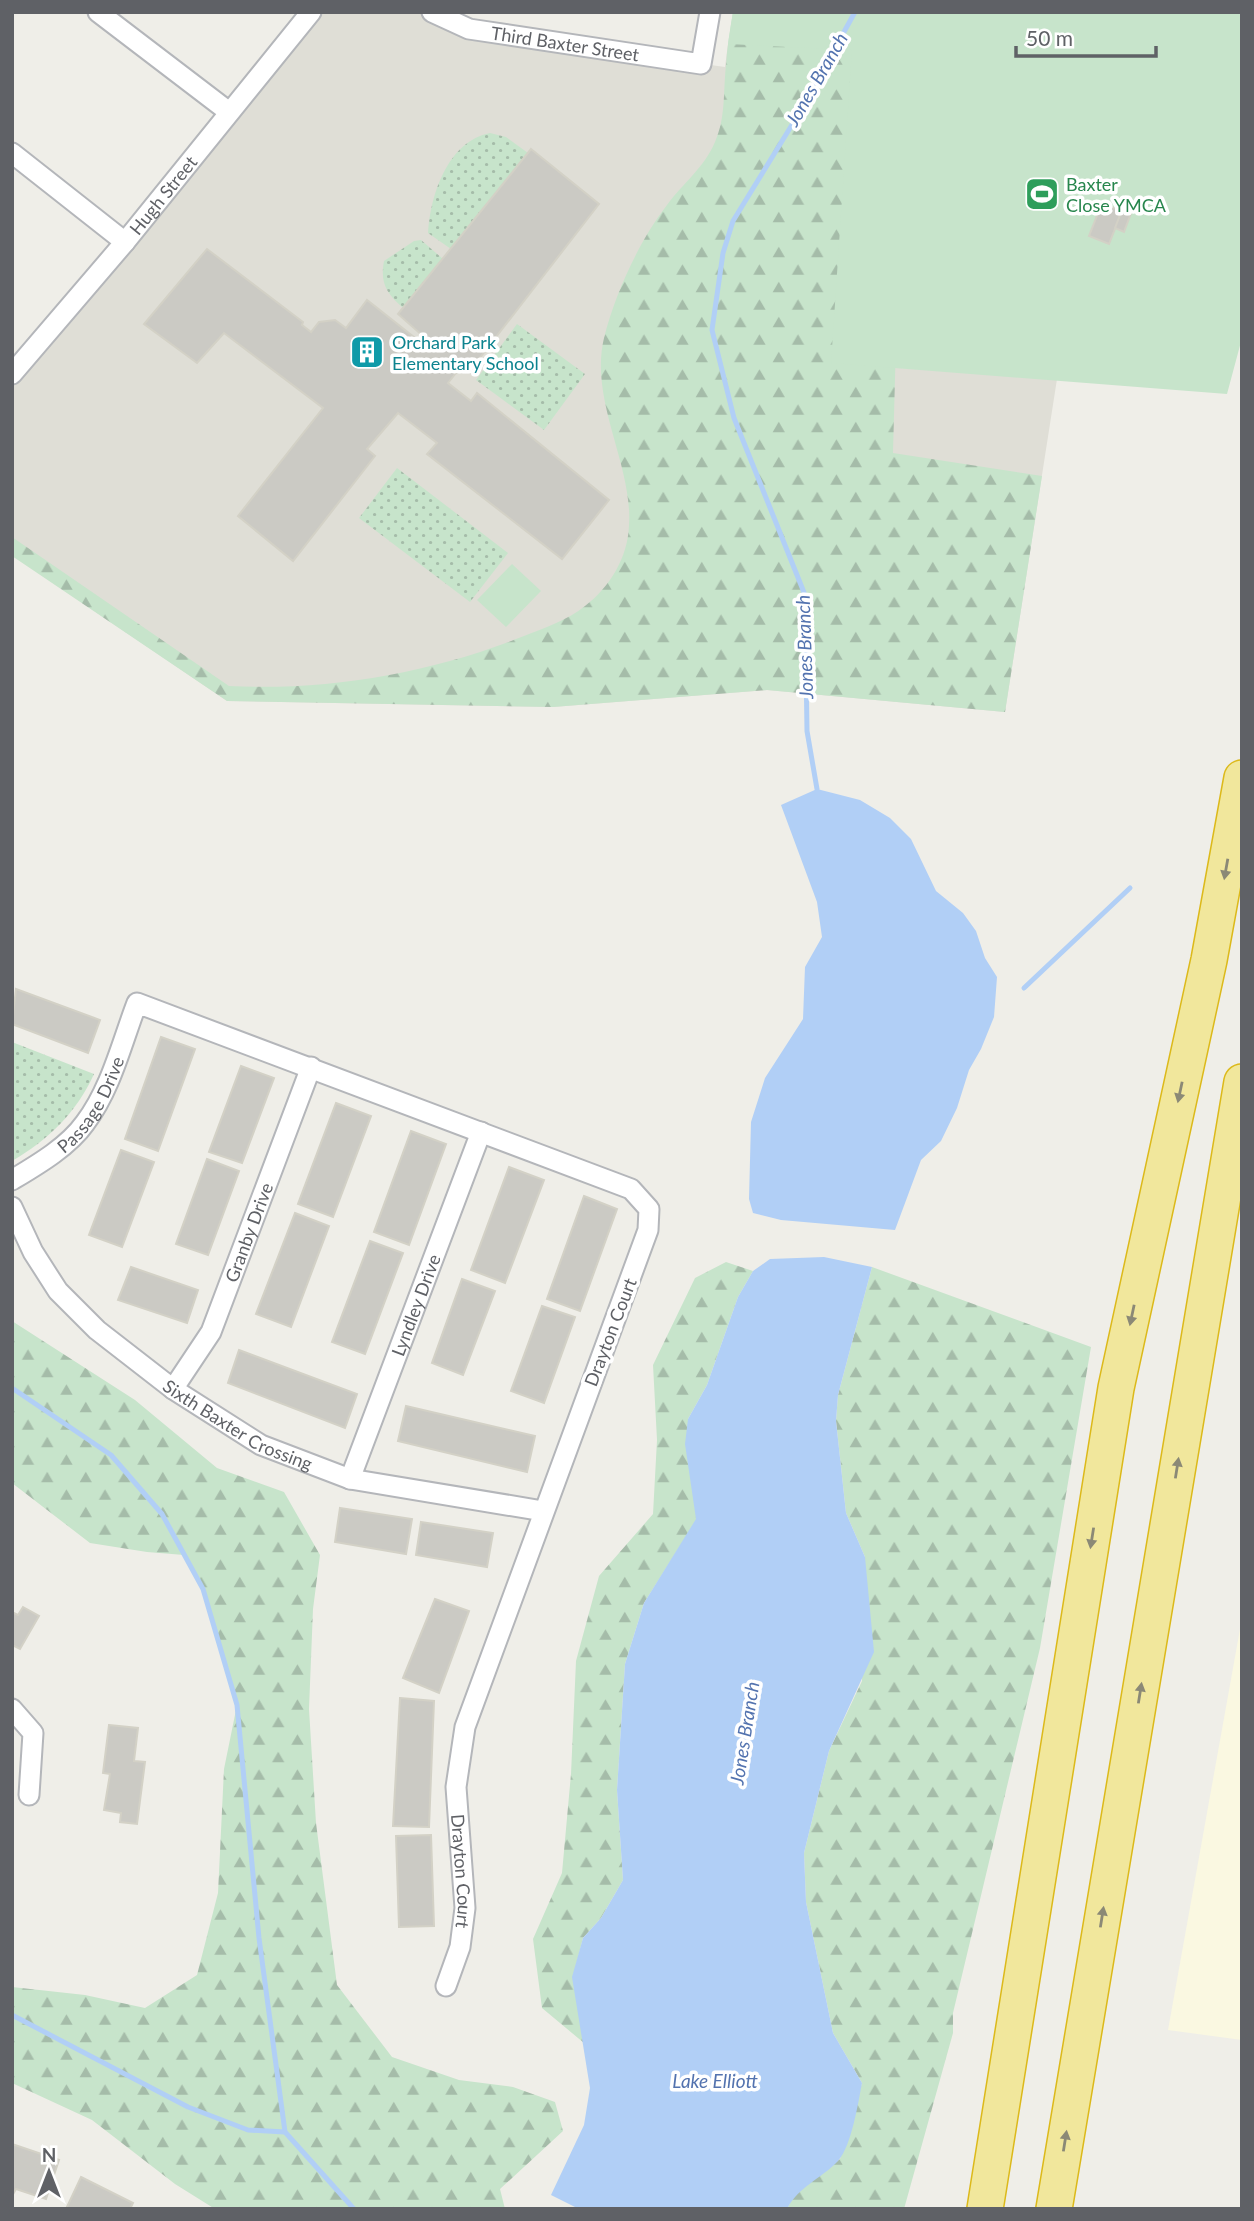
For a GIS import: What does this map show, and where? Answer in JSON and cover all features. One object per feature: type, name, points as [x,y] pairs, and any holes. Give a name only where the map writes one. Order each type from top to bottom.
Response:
[{"type":"highway","points":[[985,2209],[1116,1388],[1209,960],[1242,778]]},
{"type":"highway","points":[[1054,2209],[1242,1082]]},
{"type":"street","points":[[99,12],[229,112]]},
{"type":"street","name":"Hugh Street","points":[[12,374],[125,242],[311,12]]},
{"type":"street","name":"Third Baxter Street","points":[[432,12],[701,64],[710,12]]},
{"type":"street","points":[[12,153],[125,242]]},
{"type":"street","name":"Drayton Court","points":[[137,1003],[631,1189],[649,1209],[648,1230],[465,1727],[456,1787],[465,1908],[460,1947],[446,1986]]},
{"type":"street","name":"Passage Drive","points":[[12,1180],[41,1163],[85,1125],[102,1096],[137,1003]]},
{"type":"street","name":"Granby Drive","points":[[173,1389],[211,1332],[311,1067]]},
{"type":"street","name":"Lyndley Drive","points":[[350,1479],[481,1132]]},
{"type":"street","name":"Sixth Baxter Crossing","points":[[12,1207],[33,1252],[58,1291],[97,1330],[173,1389],[261,1445],[350,1479],[543,1511]]},
{"type":"street","points":[[12,1709],[33,1733],[29,1795]]},
{"type":"shaded area","points":[[311,12],[432,12],[552,43],[725,67],[728,44],[831,363],[1057,379],[1005,712],[767,690],[553,707],[227,701],[12,555],[12,374]]},
{"type":"shaded area","points":[[1242,1618],[1242,2040],[1168,2030]]},
{"type":"green space","points":[[733,12],[980,12],[898,266],[893,453],[1042,476],[1005,712],[767,690],[553,707],[227,701],[12,556],[12,537],[229,686],[267,687],[342,682],[416,669],[489,649],[524,636],[564,620],[585,606],[602,590],[616,570],[625,548],[629,525],[625,479],[602,385],[604,338],[621,286],[638,251],[667,205],[705,160],[719,133]]},
{"type":"green space","name":"Baxter Close YMCA","points":[[733,12],[1242,12],[1242,338],[1227,394],[831,363],[852,50],[728,44]]},
{"type":"green space","points":[[490,133],[506,137],[528,153],[451,249],[428,233],[437,187],[452,158],[475,138]]},
{"type":"green space","points":[[421,240],[443,259],[403,308],[386,287],[383,276],[384,261],[414,241]]},
{"type":"green space","points":[[517,324],[585,374],[544,430],[476,380]]},
{"type":"green space","points":[[397,468],[508,553],[470,602],[359,518]]},
{"type":"green space","points":[[512,564],[541,591],[506,627],[477,600]]},
{"type":"green space","points":[[12,1042],[94,1074],[79,1101],[60,1124],[38,1144],[12,1161]]},
{"type":"green space","points":[[726,1262],[753,1271],[738,1297],[707,1385],[688,1419],[697,1519],[644,1603],[625,1664],[617,1790],[623,1880],[601,1918],[583,1938],[573,1977],[584,2043],[542,2008],[533,1939],[562,1873],[571,1774],[576,1661],[599,1576],[653,1514],[657,1440],[653,1365],[695,1278]]},
{"type":"green space","points":[[872,1267],[1091,1347],[1040,1648],[953,2013],[953,2033],[904,2209],[787,2209],[795,2193],[840,2159],[862,2083],[833,2033],[806,1902],[804,1853],[829,1751],[862,1681],[865,1557],[846,1513],[836,1421],[838,1395]]},
{"type":"green space","points":[[12,1321],[135,1400],[217,1468],[284,1492],[320,1555],[313,1609],[309,1709],[316,1823],[337,1985],[392,2057],[459,2080],[513,2087],[555,2102],[563,2131],[500,2189],[505,2209],[215,2209],[175,2184],[92,2120],[12,2083],[12,1987],[85,1995],[145,2008],[197,1975],[218,1893],[224,1769],[237,1705],[203,1589],[184,1555],[90,1543],[12,1483]]},
{"type":"water","points":[[817,789],[860,800],[890,818],[911,839],[936,891],[963,913],[976,931],[985,958],[997,977],[994,1017],[969,1070],[957,1108],[941,1141],[921,1160],[895,1230],[781,1220],[753,1213],[749,1199],[751,1122],[765,1078],[803,1019],[805,967],[822,937],[817,902],[781,805]]},
{"type":"water","name":"Lake Elliott","points":[[824,1257],[872,1267],[838,1395],[836,1421],[846,1513],[865,1557],[874,1652],[829,1751],[804,1853],[806,1902],[833,2033],[862,2083],[854,2124],[838,2161],[804,2188],[787,2209],[579,2209],[551,2195],[584,2125],[590,2088],[572,1977],[583,1938],[601,1918],[623,1880],[617,1790],[625,1664],[644,1603],[696,1519],[685,1444],[688,1419],[707,1385],[738,1297],[753,1271],[770,1259]]},
{"type":"building","name":"Orchard Park Elementary School","points":[[531,149],[599,204],[472,368],[464,363],[448,383],[471,401],[477,393],[609,500],[562,559],[427,454],[437,443],[398,413],[367,449],[375,456],[293,561],[238,516],[323,408],[224,333],[197,363],[144,324],[207,249],[303,322],[302,325],[311,332],[319,322],[335,320],[346,328],[367,300],[419,341],[423,336],[398,314]]},
{"type":"building","points":[[1102,203],[1122,211],[1109,244],[1089,236]]},
{"type":"building","points":[[1122,210],[1131,213],[1124,232],[1115,228]]},
{"type":"building","points":[[16,989],[100,1020],[88,1053],[12,1024]]},
{"type":"building","points":[[161,1037],[195,1049],[158,1151],[125,1139]]},
{"type":"building","points":[[241,1066],[274,1078],[242,1163],[209,1152]]},
{"type":"building","points":[[336,1103],[371,1116],[333,1217],[298,1204]]},
{"type":"building","points":[[411,1131],[446,1144],[409,1245],[374,1232]]},
{"type":"building","points":[[121,1150],[154,1162],[122,1247],[89,1235]]},
{"type":"building","points":[[207,1159],[239,1171],[208,1255],[176,1244]]},
{"type":"building","points":[[509,1167],[544,1180],[505,1283],[471,1270]]},
{"type":"building","points":[[584,1196],[617,1209],[580,1311],[547,1299]]},
{"type":"building","points":[[295,1213],[329,1226],[291,1327],[256,1314]]},
{"type":"building","points":[[370,1241],[403,1253],[365,1354],[332,1342]]},
{"type":"building","points":[[131,1267],[198,1290],[187,1323],[118,1300]]},
{"type":"building","points":[[462,1279],[495,1291],[463,1375],[432,1363]]},
{"type":"building","points":[[542,1306],[575,1317],[544,1403],[511,1391]]},
{"type":"building","points":[[239,1350],[357,1394],[345,1428],[228,1383]]},
{"type":"building","points":[[406,1406],[535,1436],[527,1472],[398,1441]]},
{"type":"building","points":[[340,1508],[412,1519],[406,1554],[335,1542]]},
{"type":"building","points":[[421,1522],[493,1533],[487,1567],[416,1555]]},
{"type":"building","points":[[435,1599],[469,1611],[439,1693],[403,1678]]},
{"type":"building","points":[[23,1607],[39,1616],[20,1649],[12,1645],[12,1612],[18,1615]]},
{"type":"building","points":[[400,1698],[434,1701],[429,1827],[393,1826]]},
{"type":"building","points":[[109,1725],[138,1728],[134,1761],[145,1762],[137,1824],[120,1822],[121,1813],[104,1810],[110,1774],[103,1773]]},
{"type":"building","points":[[431,1835],[434,1926],[399,1927],[396,1836]]},
{"type":"building","points":[[12,2144],[59,2160],[46,2199],[16,2189],[12,2196]]},
{"type":"building","points":[[81,2177],[133,2203],[130,2209],[66,2209]]},
{"type":"waterway","name":"Jones Branch","points":[[817,789],[807,731],[805,595],[734,418],[712,330],[723,253],[733,221],[798,115],[855,12]]},
{"type":"waterway","points":[[1024,988],[1130,888]]},
{"type":"waterway","points":[[12,1388],[111,1455],[162,1514],[203,1589],[237,1705],[259,1938],[285,2132],[354,2209]]},
{"type":"waterway","points":[[12,2015],[188,2107],[248,2130],[285,2132]]},
{"type":"place","name":"Baxter Close YMCA","points":[[1042,194]]},
{"type":"place","name":"Orchard Park Elementary School","points":[[367,352]]}]
